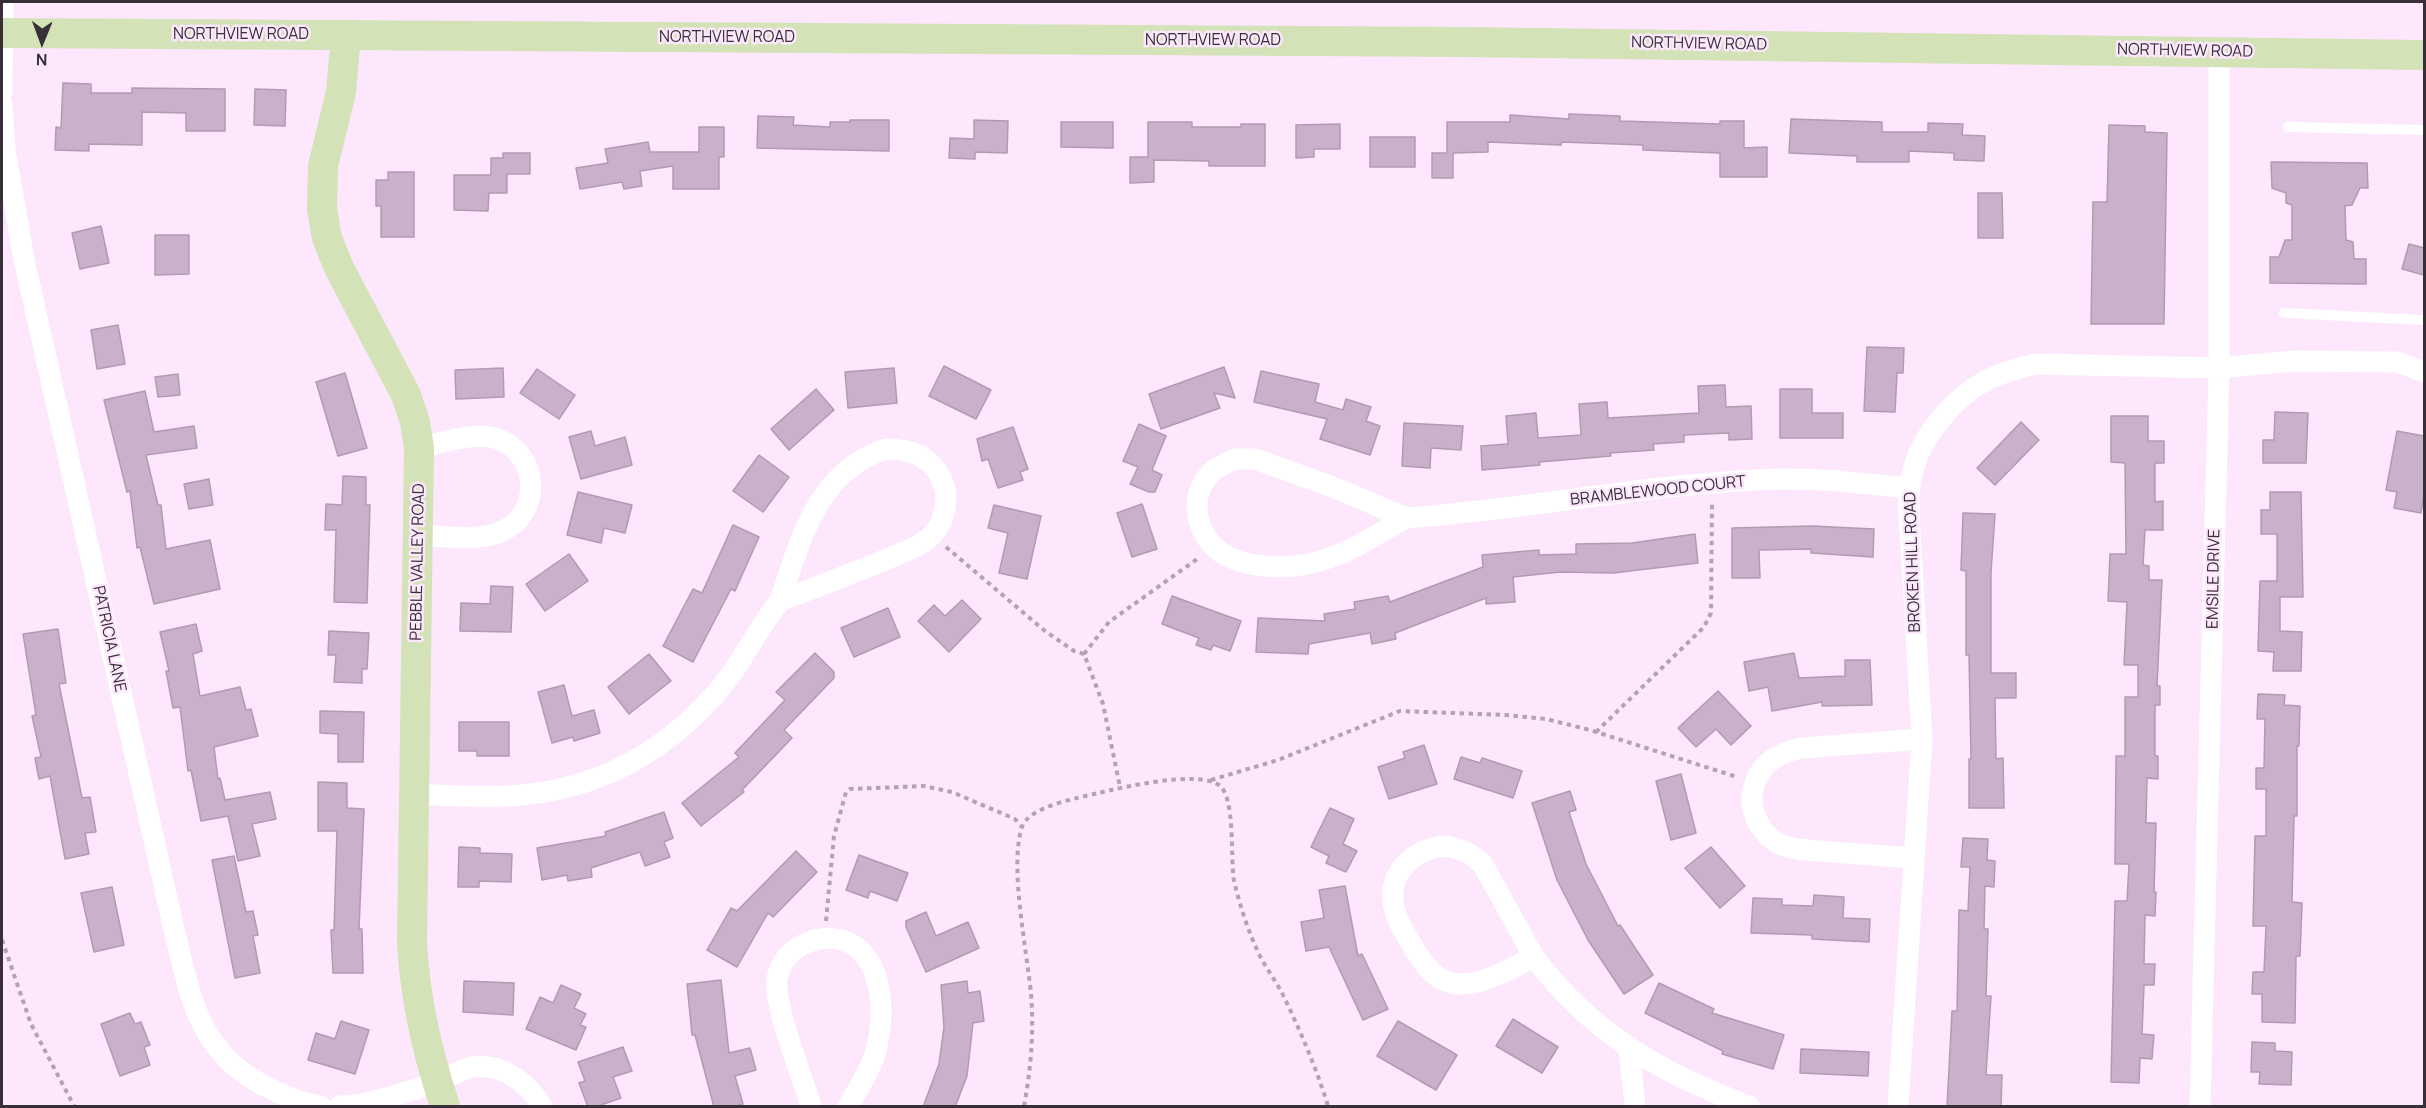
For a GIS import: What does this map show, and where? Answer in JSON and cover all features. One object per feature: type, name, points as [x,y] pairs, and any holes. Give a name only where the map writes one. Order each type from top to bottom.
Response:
[{"type":"street","points":[[2,92],[3,2]]},
{"type":"street","name":"NORTHVIEW ROAD","points":[[2,33],[1488,42],[2424,55]]},
{"type":"street","name":"PEBBLE VALLEY ROAD","points":[[346,36],[341,92],[323,166],[322,209],[327,238],[339,268],[406,395],[415,422],[419,448],[412,942],[414,981],[422,1029],[441,1094]]},
{"type":"street","name":"EMSILE DRIVE","points":[[2200,1107],[2219,368],[2219,51]]},
{"type":"street","name":"PATRICIA LANE","points":[[2,104],[4,150],[24,259],[171,916],[196,1014],[211,1040],[245,1075],[293,1100],[321,1107]]},
{"type":"street","name":"BROKEN HILL ROAD","points":[[1898,1107],[1922,739],[1909,488],[1918,456],[1936,425],[1952,407],[1985,381],[2009,371],[2036,364],[2219,368],[2293,361],[2397,362],[2424,372]]},
{"type":"street","points":[[418,535],[482,537],[503,532],[521,518],[528,505],[531,480],[525,461],[519,452],[495,438],[477,436],[419,448]]},
{"type":"street","points":[[414,794],[509,796],[554,791],[593,780],[620,769],[662,743],[691,721],[728,679],[780,601],[800,541],[824,493],[840,475],[871,453],[886,449],[902,449],[917,453],[938,471],[946,494],[945,507],[942,522],[932,535],[918,546],[780,601]]},
{"type":"street","name":"BRAMBLEWOOD COURT","points":[[1406,518],[1333,487],[1256,459],[1235,459],[1223,464],[1211,473],[1198,496],[1197,510],[1200,528],[1215,547],[1238,561],[1264,566],[1312,564],[1347,551],[1406,518],[1458,514],[1712,483],[1798,479],[1909,488]]},
{"type":"street","points":[[1914,858],[1798,849],[1779,844],[1761,828],[1752,802],[1754,785],[1764,766],[1783,752],[1801,748],[1922,739]]},
{"type":"street","points":[[1534,957],[1467,985],[1449,983],[1438,978],[1423,964],[1396,913],[1394,889],[1401,869],[1407,861],[1434,847],[1458,848],[1471,854],[1482,863],[1492,879],[1534,957],[1568,998],[1593,1022],[1629,1049],[1690,1083],[1749,1107]]},
{"type":"street","points":[[811,1107],[777,1000],[777,979],[781,967],[796,949],[807,942],[824,939],[833,939],[855,946],[870,964],[879,991],[879,1035],[875,1053],[869,1071],[848,1107]]},
{"type":"street","points":[[1629,1049],[1635,1107]]},
{"type":"street","points":[[340,1107],[441,1094],[473,1067],[500,1070],[521,1081],[542,1107]]},
{"type":"lane","points":[[2288,127],[2424,130]]},
{"type":"lane","points":[[2284,313],[2424,320]]},
{"type":"path","points":[[1596,732],[1704,627],[1711,613],[1712,483]]},
{"type":"path","points":[[932,535],[1045,631],[1074,651],[1084,654]]},
{"type":"path","points":[[1084,654],[1109,622],[1215,547]]},
{"type":"path","points":[[1084,654],[1103,704],[1120,788]]},
{"type":"path","points":[[1209,781],[1278,760],[1401,711],[1546,719],[1596,732],[1734,776],[1754,785]]},
{"type":"path","points":[[1024,1107],[1032,1049],[1031,996],[1019,888],[1019,852],[1022,827],[1026,819],[1042,809],[1120,788],[1197,778],[1209,781],[1224,790],[1228,804],[1234,879],[1243,915],[1259,955],[1280,991],[1305,1043],[1329,1107]]},
{"type":"path","points":[[824,939],[834,836],[846,792],[850,789],[924,786],[952,792],[1015,819],[1022,827]]},
{"type":"path","points":[[2,940],[32,1024],[74,1107]]},
{"type":"building","points":[[63,83],[91,84],[91,93],[132,93],[132,88],[225,89],[225,131],[186,131],[186,113],[142,112],[142,145],[89,144],[89,151],[55,150],[56,127],[61,128]]},
{"type":"building","points":[[255,89],[286,90],[285,126],[254,125]]},
{"type":"building","points":[[1569,114],[1620,116],[1620,121],[1720,124],[1720,121],[1744,121],[1744,148],[1767,147],[1767,177],[1720,177],[1720,153],[1643,150],[1643,145],[1488,142],[1488,152],[1453,153],[1453,178],[1432,178],[1432,153],[1447,153],[1447,122],[1510,122],[1510,115],[1569,119]]},
{"type":"building","points":[[758,116],[794,117],[793,125],[830,127],[830,122],[889,120],[889,151],[757,148]]},
{"type":"building","points":[[1791,119],[1882,122],[1882,132],[1928,132],[1928,123],[1963,124],[1962,135],[1985,136],[1984,161],[1954,160],[1954,153],[1909,151],[1909,162],[1857,162],[1857,156],[1789,153]]},
{"type":"building","points":[[974,120],[1008,121],[1007,153],[975,152],[975,159],[949,158],[950,138],[974,139]]},
{"type":"building","points":[[1061,122],[1113,122],[1113,148],[1061,147]]},
{"type":"building","points":[[1148,122],[1192,122],[1192,127],[1241,127],[1241,124],[1265,124],[1265,166],[1209,166],[1209,161],[1154,160],[1154,182],[1130,183],[1130,157],[1148,157]]},
{"type":"building","points":[[1340,124],[1340,149],[1314,149],[1314,157],[1296,158],[1296,125]]},
{"type":"building","points":[[2109,125],[2145,126],[2145,132],[2167,133],[2164,324],[2091,324],[2093,202],[2107,202]]},
{"type":"building","points":[[699,127],[724,127],[724,157],[719,157],[719,189],[673,189],[673,166],[640,171],[642,186],[624,189],[622,182],[580,189],[576,168],[608,163],[605,149],[648,142],[650,152],[699,152]]},
{"type":"building","points":[[1370,137],[1415,137],[1415,167],[1370,167]]},
{"type":"building","points":[[503,153],[530,153],[530,174],[507,174],[507,193],[489,193],[488,211],[454,210],[454,175],[491,175],[491,158],[503,158]]},
{"type":"building","points":[[2271,162],[2367,163],[2368,188],[2360,188],[2352,205],[2345,206],[2346,240],[2353,242],[2354,259],[2366,259],[2366,284],[2270,283],[2270,257],[2279,257],[2285,240],[2292,240],[2292,205],[2286,203],[2286,193],[2272,188]]},
{"type":"building","points":[[388,172],[414,172],[414,237],[381,237],[381,206],[376,206],[376,180],[388,180]]},
{"type":"building","points":[[1978,193],[2002,193],[2003,238],[1978,238]]},
{"type":"building","points":[[101,226],[109,263],[80,269],[72,233]]},
{"type":"building","points":[[155,235],[189,235],[189,274],[155,275]]},
{"type":"building","points":[[2409,244],[2424,248],[2424,275],[2402,269]]},
{"type":"building","points":[[118,325],[125,364],[97,369],[91,330]]},
{"type":"building","points":[[1867,347],[1904,348],[1903,373],[1897,373],[1895,412],[1864,411]]},
{"type":"building","points":[[944,366],[991,390],[976,419],[929,396]]},
{"type":"building","points":[[1224,367],[1235,398],[1214,393],[1220,408],[1161,429],[1149,394]]},
{"type":"building","points":[[503,368],[504,397],[456,399],[455,370]]},
{"type":"building","points":[[894,368],[897,403],[848,408],[845,372]]},
{"type":"building","points":[[537,369],[575,395],[559,419],[520,393]]},
{"type":"building","points":[[1261,371],[1319,384],[1315,402],[1343,410],[1346,399],[1371,407],[1366,421],[1380,426],[1370,455],[1320,439],[1327,419],[1254,402]]},
{"type":"building","points":[[345,373],[367,448],[338,456],[316,382]]},
{"type":"building","points":[[178,374],[180,395],[158,397],[155,377]]},
{"type":"building","points":[[1725,385],[1726,407],[1751,406],[1752,439],[1729,440],[1729,433],[1684,435],[1684,442],[1653,444],[1654,450],[1610,453],[1611,456],[1539,462],[1540,465],[1482,470],[1481,446],[1508,444],[1506,416],[1536,413],[1538,438],[1581,435],[1579,404],[1607,402],[1608,418],[1699,413],[1698,386]]},
{"type":"building","points":[[816,389],[834,410],[789,450],[771,429]]},
{"type":"building","points":[[1780,389],[1812,389],[1812,413],[1843,413],[1843,438],[1780,438]]},
{"type":"building","points":[[145,391],[154,432],[194,426],[197,448],[146,455],[158,505],[161,505],[166,549],[210,540],[220,589],[154,604],[140,547],[137,548],[130,491],[127,492],[104,400]]},
{"type":"building","points":[[2275,412],[2308,413],[2306,463],[2263,463],[2263,440],[2274,440]]},
{"type":"building","points":[[2111,416],[2148,416],[2148,441],[2164,441],[2164,463],[2155,463],[2155,502],[2163,501],[2163,530],[2145,530],[2143,565],[2149,566],[2149,580],[2162,580],[2157,686],[2160,686],[2160,705],[2155,705],[2155,756],[2158,756],[2158,779],[2147,778],[2146,823],[2156,823],[2154,892],[2156,892],[2155,916],[2145,915],[2144,964],[2155,964],[2154,985],[2144,985],[2142,1034],[2154,1035],[2152,1059],[2140,1058],[2139,1083],[2111,1082],[2115,901],[2127,901],[2129,864],[2115,864],[2116,756],[2125,756],[2125,697],[2138,697],[2138,665],[2124,665],[2127,602],[2108,601],[2110,554],[2126,554],[2125,463],[2111,462]]},
{"type":"building","points":[[2021,422],[2039,440],[1995,485],[1977,468]]},
{"type":"building","points":[[1404,423],[1463,426],[1461,450],[1431,448],[1430,468],[1402,466]]},
{"type":"building","points":[[1139,424],[1166,436],[1152,470],[1162,475],[1155,492],[1149,492],[1130,484],[1138,467],[1123,461]]},
{"type":"building","points":[[1013,427],[1028,469],[1020,472],[1023,480],[998,488],[988,459],[982,461],[977,439]]},
{"type":"building","points":[[591,431],[595,446],[625,437],[632,465],[581,479],[569,437]]},
{"type":"building","points":[[2397,431],[2424,436],[2424,494],[2421,513],[2394,508],[2397,492],[2386,490]]},
{"type":"building","points":[[759,455],[789,477],[763,512],[733,491]]},
{"type":"building","points":[[343,476],[366,477],[366,505],[370,505],[367,603],[334,602],[336,530],[325,530],[326,504],[342,505]]},
{"type":"building","points":[[209,479],[213,505],[189,509],[184,484]]},
{"type":"building","points":[[578,492],[632,505],[625,533],[604,528],[601,543],[567,535]]},
{"type":"building","points":[[2270,492],[2301,492],[2303,597],[2280,597],[2280,631],[2302,632],[2301,671],[2273,671],[2274,652],[2258,651],[2260,581],[2277,581],[2277,534],[2261,534],[2261,510],[2270,510]]},
{"type":"building","points":[[1142,504],[1157,549],[1132,557],[1117,513]]},
{"type":"building","points":[[994,505],[1041,516],[1027,579],[999,573],[1008,533],[988,528]]},
{"type":"building","points":[[1963,513],[1995,514],[1991,572],[1991,673],[2016,673],[2016,698],[1995,698],[1996,759],[2003,758],[2004,808],[1969,808],[1969,759],[1971,759],[1969,655],[1966,655],[1966,571],[1961,570]]},
{"type":"building","points":[[733,525],[759,537],[735,591],[731,589],[693,662],[663,646],[693,589],[702,593]]},
{"type":"building","points":[[1812,526],[1874,529],[1873,557],[1811,553],[1811,549],[1759,550],[1760,578],[1732,578],[1732,528]]},
{"type":"building","points":[[1695,534],[1698,563],[1613,573],[1560,572],[1513,577],[1515,602],[1486,604],[1486,598],[1395,633],[1396,639],[1372,644],[1370,633],[1309,644],[1308,654],[1256,652],[1258,618],[1325,621],[1324,614],[1355,609],[1354,602],[1388,596],[1390,602],[1483,567],[1482,555],[1539,550],[1539,555],[1576,554],[1576,544],[1632,543]]},
{"type":"building","points":[[569,554],[588,581],[545,611],[526,584]]},
{"type":"building","points":[[491,586],[513,587],[511,632],[460,631],[461,603],[490,604]]},
{"type":"building","points":[[1172,596],[1241,621],[1230,651],[1213,645],[1211,650],[1196,645],[1199,638],[1162,624]]},
{"type":"building","points":[[962,600],[981,619],[949,652],[918,621],[934,605],[945,616]]},
{"type":"building","points":[[888,608],[900,637],[854,657],[841,628]]},
{"type":"building","points":[[196,624],[202,651],[193,654],[200,696],[240,687],[246,710],[251,709],[258,736],[214,747],[218,779],[220,778],[225,800],[270,792],[276,819],[252,824],[260,856],[238,861],[228,816],[201,821],[191,770],[188,771],[180,707],[173,708],[166,671],[169,671],[160,632]]},
{"type":"building","points":[[58,629],[66,683],[59,684],[82,798],[90,797],[96,832],[85,833],[89,854],[65,859],[50,776],[39,779],[35,758],[41,757],[32,716],[36,715],[23,634]]},
{"type":"building","points":[[329,631],[369,633],[367,669],[362,669],[362,683],[334,682],[336,655],[328,655]]},
{"type":"building","points":[[815,653],[834,672],[834,678],[784,730],[792,738],[742,790],[744,792],[701,826],[682,803],[739,757],[735,753],[785,700],[776,692]]},
{"type":"building","points":[[1794,653],[1799,678],[1845,676],[1845,660],[1870,660],[1872,705],[1822,706],[1822,702],[1772,711],[1768,687],[1749,691],[1744,662]]},
{"type":"building","points":[[649,654],[671,681],[629,714],[608,687]]},
{"type":"building","points":[[564,685],[572,716],[594,710],[600,733],[574,741],[573,737],[552,743],[538,692]]},
{"type":"building","points":[[1718,691],[1751,726],[1731,745],[1716,729],[1696,747],[1678,728]]},
{"type":"building","points":[[2258,694],[2285,695],[2284,705],[2300,706],[2292,902],[2302,903],[2300,956],[2296,956],[2295,1023],[2262,1022],[2262,994],[2252,994],[2253,972],[2264,972],[2266,926],[2253,926],[2255,836],[2266,836],[2266,789],[2256,789],[2256,768],[2264,768],[2265,719],[2257,719]]},
{"type":"building","points":[[320,711],[364,712],[363,762],[338,762],[338,734],[320,733]]},
{"type":"building","points":[[459,722],[509,722],[509,756],[477,756],[477,751],[459,751]]},
{"type":"building","points":[[1424,745],[1437,784],[1389,799],[1378,767],[1405,758],[1403,752]]},
{"type":"building","points":[[1461,757],[1480,763],[1482,758],[1522,771],[1513,798],[1454,779]]},
{"type":"building","points":[[1681,774],[1696,833],[1671,840],[1656,781]]},
{"type":"building","points":[[318,782],[347,783],[347,808],[364,809],[359,929],[362,929],[363,973],[333,973],[331,930],[334,930],[337,831],[318,831]]},
{"type":"building","points":[[1570,791],[1576,810],[1569,812],[1586,864],[1618,926],[1620,925],[1653,975],[1624,994],[1588,940],[1557,880],[1532,803]]},
{"type":"building","points":[[1330,808],[1354,819],[1343,844],[1357,851],[1346,872],[1326,863],[1329,856],[1311,847]]},
{"type":"building","points":[[664,812],[673,838],[664,842],[670,857],[645,866],[640,852],[591,868],[592,877],[568,881],[567,875],[542,880],[537,848],[606,836],[605,832]]},
{"type":"building","points":[[1963,838],[1988,839],[1987,860],[1995,861],[1994,887],[1985,886],[1984,929],[1988,929],[1986,996],[1991,996],[1986,1075],[2002,1075],[2001,1107],[1947,1107],[1952,1011],[1957,1011],[1959,910],[1968,911],[1970,867],[1961,867]]},
{"type":"building","points":[[459,847],[480,848],[480,853],[512,854],[511,882],[479,881],[479,887],[458,887]]},
{"type":"building","points":[[1711,847],[1745,886],[1720,908],[1685,868]]},
{"type":"building","points":[[796,851],[817,872],[773,917],[768,913],[737,967],[707,950],[731,908],[737,911]]},
{"type":"building","points":[[859,855],[908,873],[897,901],[870,891],[868,898],[846,890]]},
{"type":"building","points":[[234,856],[246,912],[253,911],[258,935],[253,936],[260,973],[235,978],[212,860]]},
{"type":"building","points":[[1345,886],[1358,956],[1362,954],[1388,1009],[1363,1020],[1329,947],[1306,951],[1301,922],[1324,918],[1319,890]]},
{"type":"building","points":[[112,887],[124,945],[94,952],[81,893]]},
{"type":"building","points":[[1814,895],[1844,897],[1843,918],[1870,919],[1869,942],[1812,939],[1812,935],[1751,933],[1753,898],[1782,899],[1782,905],[1813,906]]},
{"type":"building","points":[[926,912],[936,936],[968,922],[979,948],[926,972],[906,927],[906,921]]},
{"type":"building","points":[[721,980],[729,1053],[750,1048],[756,1070],[735,1076],[743,1104],[733,1107],[714,1107],[695,1035],[692,1035],[687,984]]},
{"type":"building","points":[[464,981],[514,983],[513,1015],[463,1012]]},
{"type":"building","points":[[967,981],[968,993],[980,991],[984,1021],[973,1023],[967,1076],[955,1107],[923,1107],[939,1064],[944,1027],[941,985]]},
{"type":"building","points":[[1659,983],[1714,1009],[1712,1013],[1784,1035],[1773,1069],[1722,1054],[1723,1051],[1645,1013]]},
{"type":"building","points":[[561,985],[581,994],[574,1008],[586,1014],[580,1025],[586,1027],[576,1050],[526,1029],[540,997],[553,1003]]},
{"type":"building","points":[[130,1013],[135,1024],[141,1022],[150,1045],[144,1047],[150,1065],[120,1076],[101,1024]]},
{"type":"building","points":[[1513,1019],[1558,1047],[1542,1073],[1496,1046]]},
{"type":"building","points":[[341,1021],[369,1030],[355,1074],[308,1060],[316,1033],[335,1039]]},
{"type":"building","points":[[1398,1021],[1457,1055],[1436,1090],[1377,1056]]},
{"type":"building","points":[[2252,1042],[2275,1043],[2275,1051],[2292,1052],[2291,1085],[2259,1084],[2260,1072],[2251,1072]]},
{"type":"building","points":[[623,1047],[632,1071],[613,1077],[621,1098],[595,1107],[588,1107],[579,1083],[585,1081],[578,1062]]},
{"type":"building","points":[[1801,1049],[1869,1052],[1868,1076],[1800,1073]]}]
